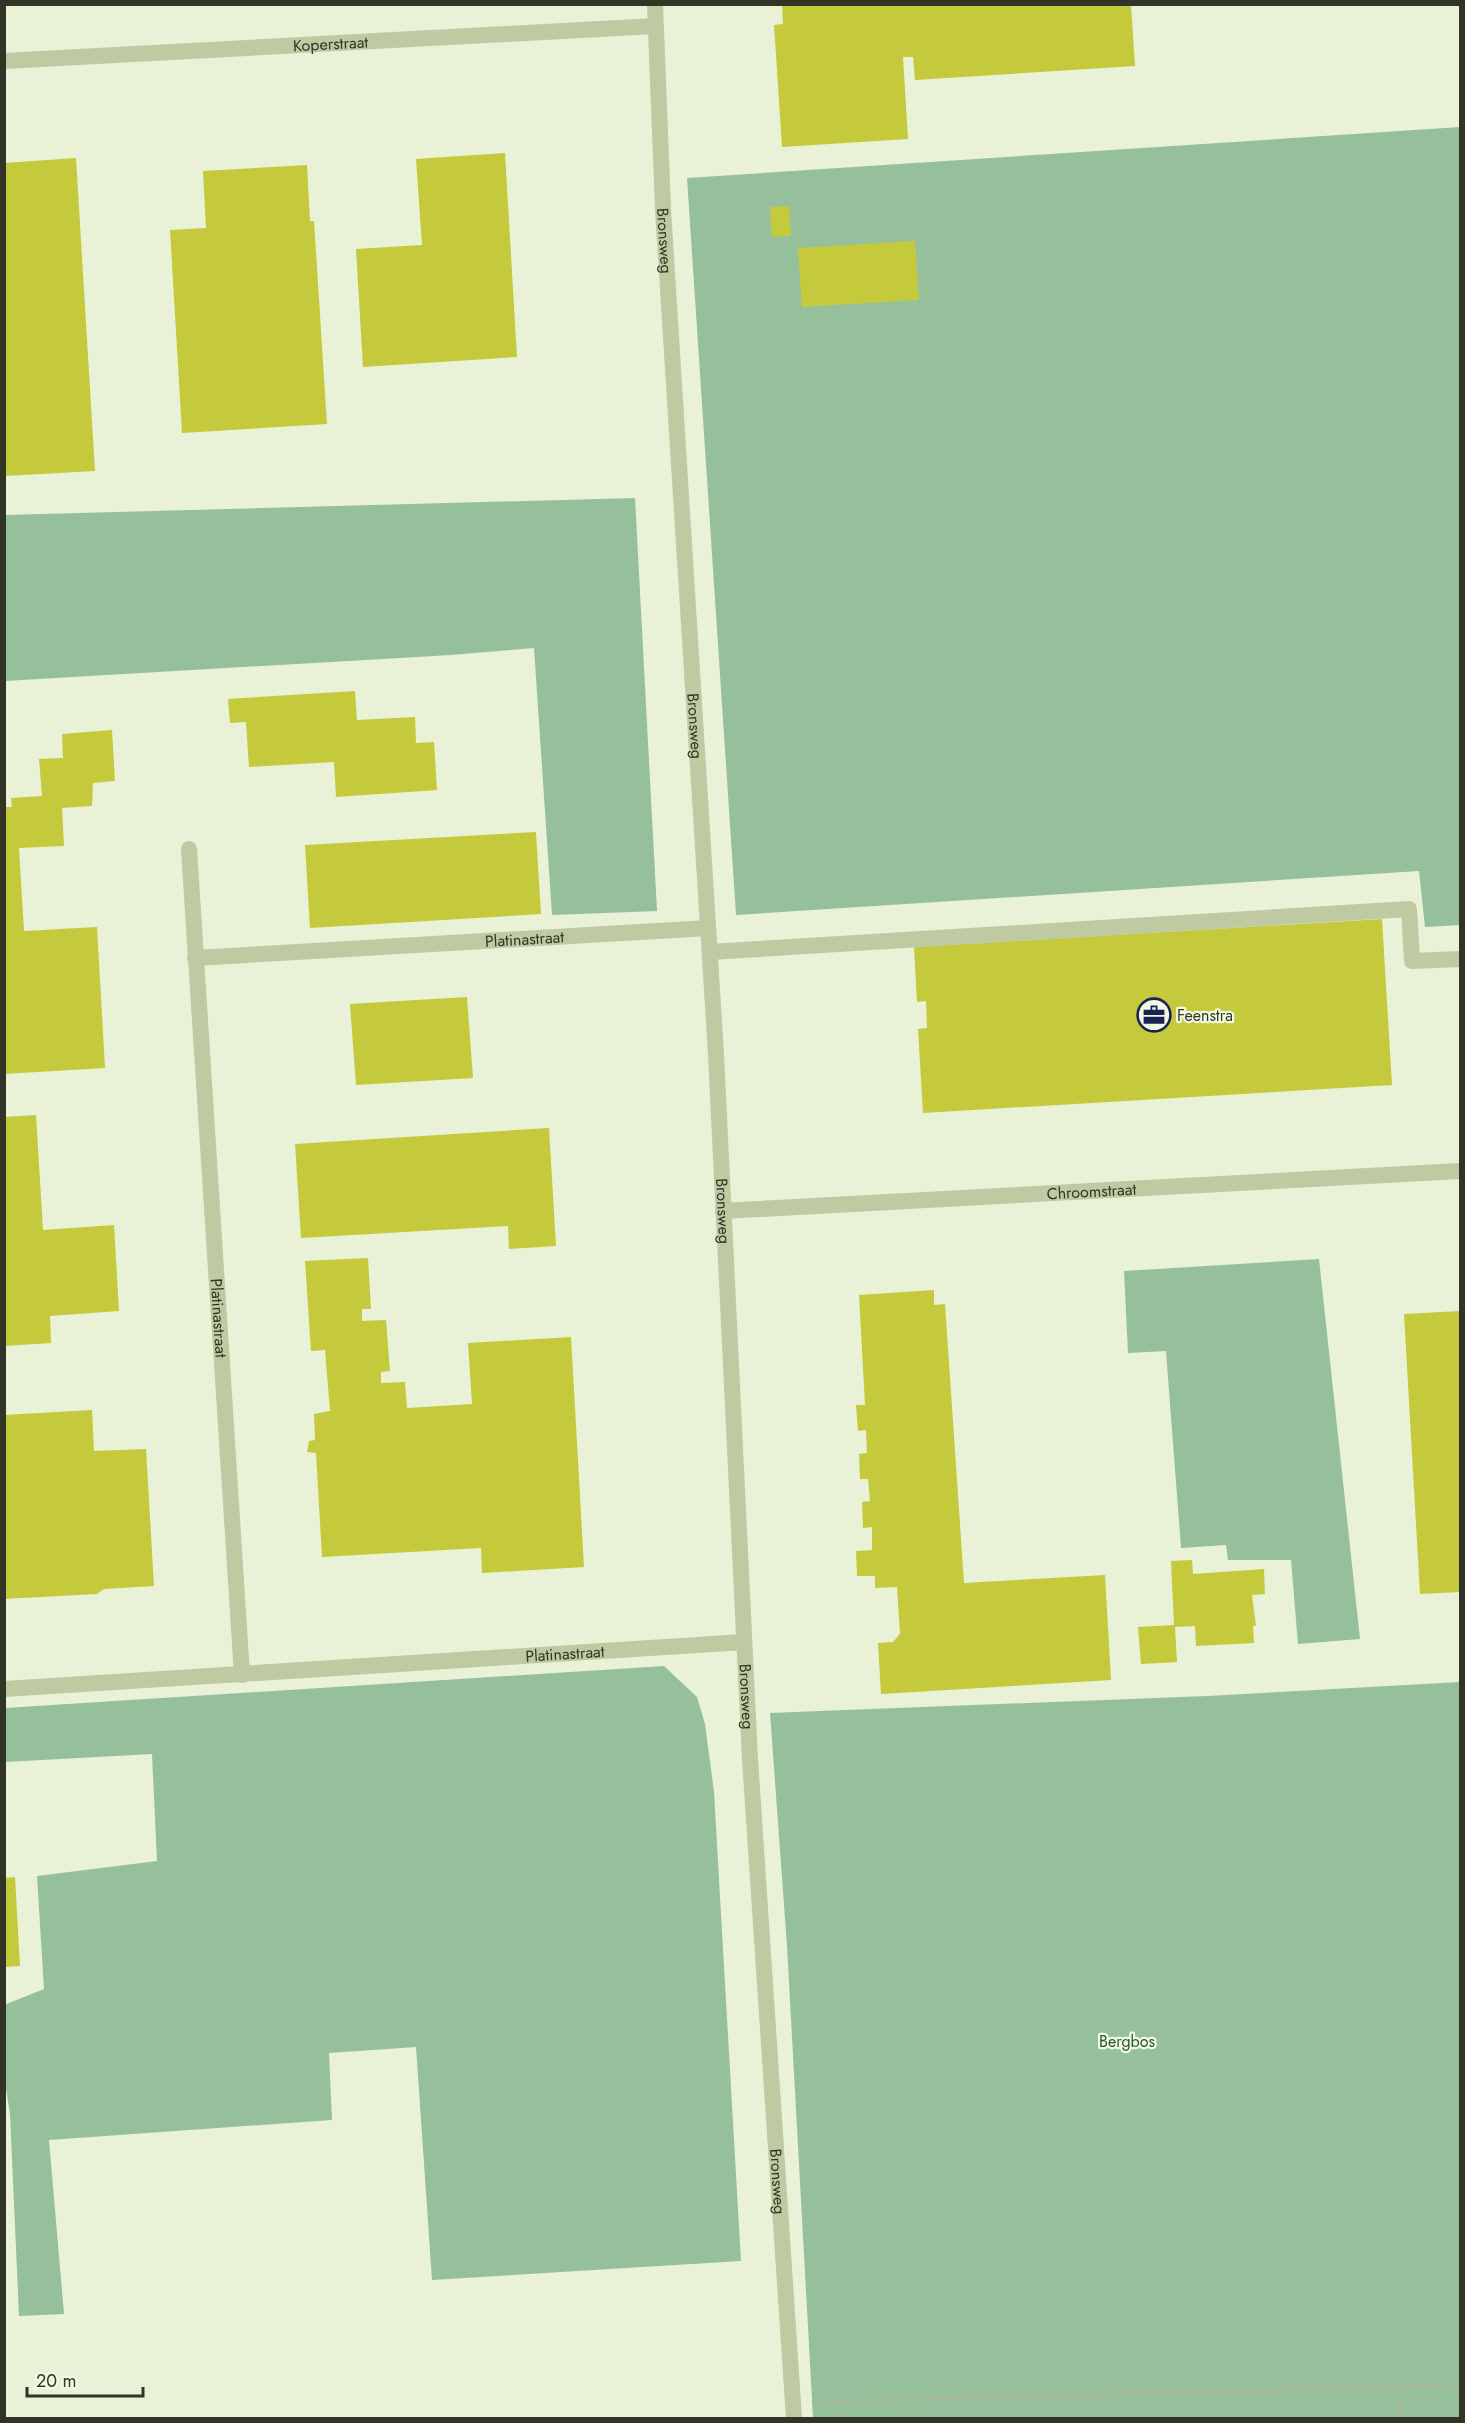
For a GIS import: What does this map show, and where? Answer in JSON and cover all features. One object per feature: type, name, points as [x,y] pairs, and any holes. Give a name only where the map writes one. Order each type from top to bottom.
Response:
[{"type":"street","name":"Bronsweg","points":[[655,4],[663,209],[710,952],[744,1642],[794,2411]]},
{"type":"street","name":"Koperstraat","points":[[4,61],[656,26]]},
{"type":"street","name":"Platinastraat","points":[[189,849],[242,1676]]},
{"type":"street","points":[[710,952],[1409,909],[1412,961],[1461,959]]},
{"type":"street","name":"Platinastraat","points":[[195,958],[708,928]]},
{"type":"street","name":"Chroomstraat","points":[[723,1211],[1461,1171]]},
{"type":"street","name":"Platinastraat","points":[[4,1689],[242,1676],[744,1642]]},
{"type":"path","points":[[794,2411],[1461,2385]]},
{"type":"path","points":[[1397,2387],[1400,2418]]},
{"type":"green space","points":[[1460,127],[1460,925],[1425,927],[1419,871],[736,915],[687,178]]},
{"type":"green space","points":[[635,498],[657,911],[552,915],[534,648],[451,655],[5,681],[5,515]]},
{"type":"green space","points":[[1319,1259],[1360,1639],[1298,1644],[1291,1560],[1228,1560],[1226,1545],[1181,1548],[1166,1351],[1128,1353],[1124,1271]]},
{"type":"green space","points":[[664,1666],[697,1697],[705,1724],[714,1792],[741,2261],[432,2280],[416,2047],[329,2053],[332,2120],[49,2140],[64,2314],[19,2316],[10,2114],[5,2082],[4,2005],[44,1989],[37,1876],[157,1861],[152,1754],[5,1762],[5,1708]]},
{"type":"green space","name":"Bergbos","points":[[1460,1682],[1460,2418],[813,2418],[787,1946],[770,1713],[1207,1696]]},
{"type":"building","points":[[782,4],[1131,4],[1135,66],[915,80],[913,57],[903,57],[908,139],[782,147],[774,25],[783,24]]},
{"type":"building","points":[[505,153],[517,357],[363,367],[356,249],[422,245],[416,159]]},
{"type":"building","points":[[76,158],[95,471],[5,476],[5,163]]},
{"type":"building","points":[[307,165],[310,221],[314,221],[327,424],[182,433],[170,230],[206,228],[203,171]]},
{"type":"building","points":[[789,206],[791,236],[772,237],[770,207]]},
{"type":"building","points":[[915,241],[919,300],[802,307],[798,248]]},
{"type":"building","points":[[355,691],[357,720],[415,717],[416,743],[434,742],[437,790],[336,797],[334,762],[249,767],[246,722],[230,723],[228,699]]},
{"type":"building","points":[[112,730],[115,781],[93,783],[92,806],[62,808],[64,846],[19,848],[24,931],[97,927],[105,1068],[4,1074],[4,807],[12,807],[11,798],[42,796],[39,759],[63,758],[62,734]]},
{"type":"building","points":[[536,832],[541,914],[310,928],[305,845]]},
{"type":"building","points":[[1382,919],[1392,1085],[923,1113],[918,1029],[927,1028],[926,1001],[917,1002],[914,947]]},
{"type":"building","points":[[467,997],[473,1078],[356,1085],[350,1004]]},
{"type":"building","points":[[36,1115],[43,1230],[114,1225],[119,1311],[50,1316],[51,1343],[4,1346],[4,1117]]},
{"type":"building","points":[[549,1128],[556,1246],[509,1249],[508,1226],[301,1238],[295,1144]]},
{"type":"building","points":[[368,1258],[371,1309],[362,1309],[362,1321],[386,1320],[390,1371],[381,1372],[381,1383],[405,1382],[407,1408],[472,1404],[468,1343],[571,1337],[584,1567],[482,1573],[481,1548],[322,1557],[316,1453],[307,1452],[309,1441],[315,1440],[314,1414],[330,1411],[325,1350],[311,1351],[305,1261]]},
{"type":"building","points":[[934,1290],[934,1305],[945,1304],[964,1583],[1105,1575],[1111,1680],[881,1694],[878,1643],[893,1642],[900,1634],[897,1587],[875,1588],[875,1576],[857,1576],[856,1551],[872,1550],[872,1527],[863,1528],[862,1502],[870,1501],[868,1479],[860,1479],[859,1454],[867,1453],[866,1430],[858,1431],[856,1405],[865,1405],[859,1295]]},
{"type":"building","points":[[1460,1311],[1460,1592],[1420,1594],[1404,1314]]},
{"type":"building","points":[[92,1410],[94,1451],[146,1449],[154,1586],[104,1589],[97,1594],[4,1599],[4,1415]]},
{"type":"building","points":[[1192,1560],[1193,1574],[1264,1569],[1265,1594],[1252,1595],[1256,1626],[1253,1626],[1254,1643],[1196,1646],[1195,1626],[1175,1627],[1177,1662],[1141,1664],[1138,1627],[1174,1625],[1171,1561]]},
{"type":"building","points":[[15,1877],[20,1966],[4,1967],[4,1878]]},
{"type":"place","name":"Feenstra","points":[[1154,1015]]}]
